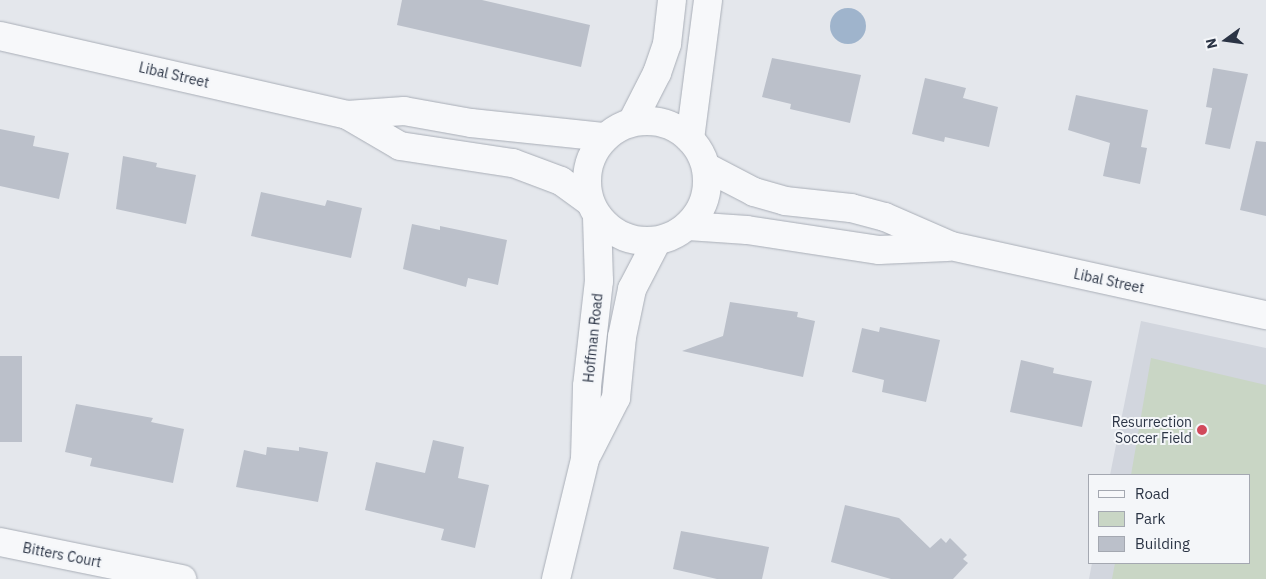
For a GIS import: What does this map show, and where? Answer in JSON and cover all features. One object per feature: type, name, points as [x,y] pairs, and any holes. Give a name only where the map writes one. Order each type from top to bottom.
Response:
[{"type":"street","points":[[632,122],[657,73],[667,44],[672,0]]},
{"type":"street","points":[[690,139],[708,0]]},
{"type":"street","name":"Libal Street","points":[[0,36],[347,115],[404,112],[471,123],[604,137]]},
{"type":"street","name":"Libal Street","points":[[347,115],[400,146],[513,162],[561,181],[593,209]]},
{"type":"street","points":[[632,122],[664,122],[690,139],[706,167],[705,199],[688,226],[658,241],[624,237],[593,209],[587,167],[604,137],[632,122]]},
{"type":"street","name":"Libal Street","points":[[706,167],[754,192],[785,201],[851,208],[885,217],[951,246],[1266,315]]},
{"type":"street","name":"Hoffman Road","points":[[556,579],[585,459],[587,386],[599,281],[593,209]]},
{"type":"street","name":"Libal Street","points":[[688,226],[746,230],[879,250],[951,246]]},
{"type":"street","name":"Hoffman Road","points":[[585,459],[616,398],[622,337],[632,289],[658,241]]},
{"type":"street","name":"Bitters Court","points":[[0,542],[182,579]]},
{"type":"shaded area","name":"Resurrection Soccer Field","points":[[1141,321],[1266,348],[1266,579],[1089,579],[1092,564],[1251,564],[1251,474],[1110,474]]},
{"type":"green space","name":"Resurrection Soccer Field","points":[[1151,358],[1266,385],[1266,579],[1112,579],[1115,564],[1251,564],[1251,474],[1131,474]]},
{"type":"water","points":[[848,8],[855,9],[861,13],[865,19],[865,33],[861,39],[855,43],[848,44],[841,43],[835,39],[831,33],[830,26],[831,19],[835,13],[841,9]]},
{"type":"building","points":[[402,0],[482,0],[590,25],[581,67],[397,25]]},
{"type":"building","points":[[772,58],[861,75],[850,123],[790,109],[791,104],[762,97]]},
{"type":"building","points":[[1213,68],[1248,74],[1230,149],[1205,144],[1212,108],[1206,107]]},
{"type":"building","points":[[925,78],[966,88],[963,98],[998,107],[989,147],[945,137],[944,142],[912,134]]},
{"type":"building","points":[[1076,95],[1148,110],[1141,147],[1147,148],[1140,184],[1103,176],[1110,143],[1068,130]]},
{"type":"building","points":[[0,129],[35,136],[33,146],[69,153],[59,199],[0,186]]},
{"type":"building","points":[[1256,141],[1266,142],[1266,216],[1240,210]]},
{"type":"building","points":[[123,156],[157,163],[156,167],[196,175],[186,224],[116,209]]},
{"type":"building","points":[[261,192],[325,206],[327,200],[362,208],[351,258],[251,236]]},
{"type":"building","points":[[412,224],[440,230],[440,226],[507,240],[498,285],[468,278],[466,287],[403,269]]},
{"type":"building","points":[[730,302],[798,312],[797,317],[815,321],[803,377],[682,351],[723,336]]},
{"type":"building","points":[[880,327],[940,340],[926,402],[882,392],[884,380],[852,372],[862,328],[879,332]]},
{"type":"building","points":[[0,356],[22,356],[22,442],[0,442]]},
{"type":"building","points":[[1021,360],[1054,368],[1053,373],[1092,381],[1082,427],[1010,412]]},
{"type":"building","points":[[76,404],[153,418],[151,422],[184,429],[173,483],[90,466],[92,458],[65,452]]},
{"type":"building","points":[[433,440],[464,447],[458,478],[489,485],[475,548],[441,540],[444,529],[365,510],[376,462],[425,473]]},
{"type":"building","points":[[267,447],[299,451],[299,447],[328,452],[318,502],[236,487],[244,450],[266,455]]},
{"type":"building","points":[[845,505],[899,518],[930,548],[941,538],[946,543],[950,538],[967,555],[963,559],[968,563],[953,579],[891,579],[831,562]]},
{"type":"building","points":[[681,531],[769,547],[762,579],[717,579],[673,569]]},
{"type":"place","name":"Resurrection Soccer Field","points":[[1202,430]]}]
